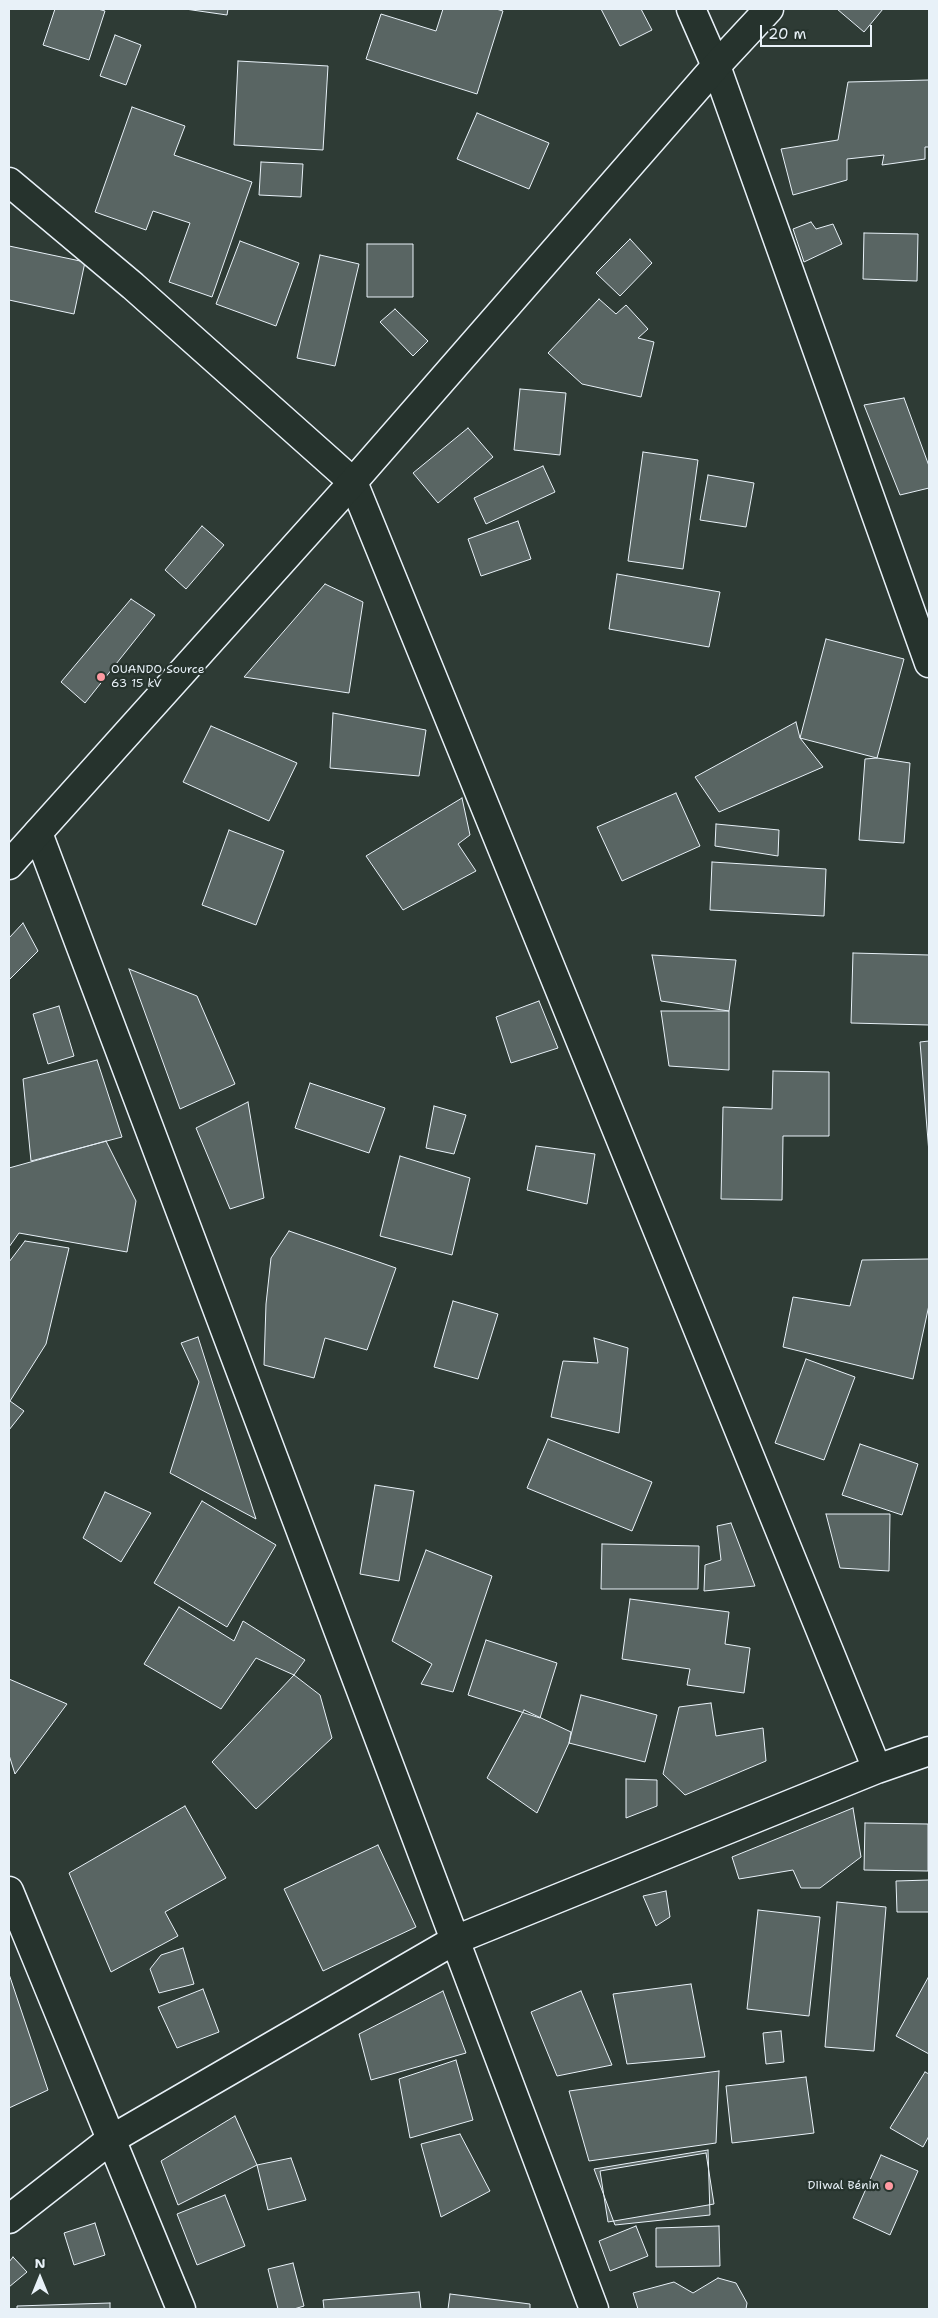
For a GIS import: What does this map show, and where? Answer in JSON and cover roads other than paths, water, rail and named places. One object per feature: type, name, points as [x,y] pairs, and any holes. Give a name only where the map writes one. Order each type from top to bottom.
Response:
[{"type":"street","points":[[691,9],[716,66],[929,663]]},
{"type":"street","points":[[9,866],[353,482],[716,66],[769,9]]},
{"type":"street","points":[[9,182],[133,286],[353,482],[878,1768]]},
{"type":"street","points":[[38,833],[594,2309]]},
{"type":"street","points":[[9,2219],[110,2140],[455,1940],[878,1768],[929,1751]]},
{"type":"street","points":[[9,1891],[181,2309]]},
{"type":"place","name":"OUANDO Source 63 15 kV","points":[[101,677]]},
{"type":"place","name":"Diiwal Bénin","points":[[889,2186]]}]
